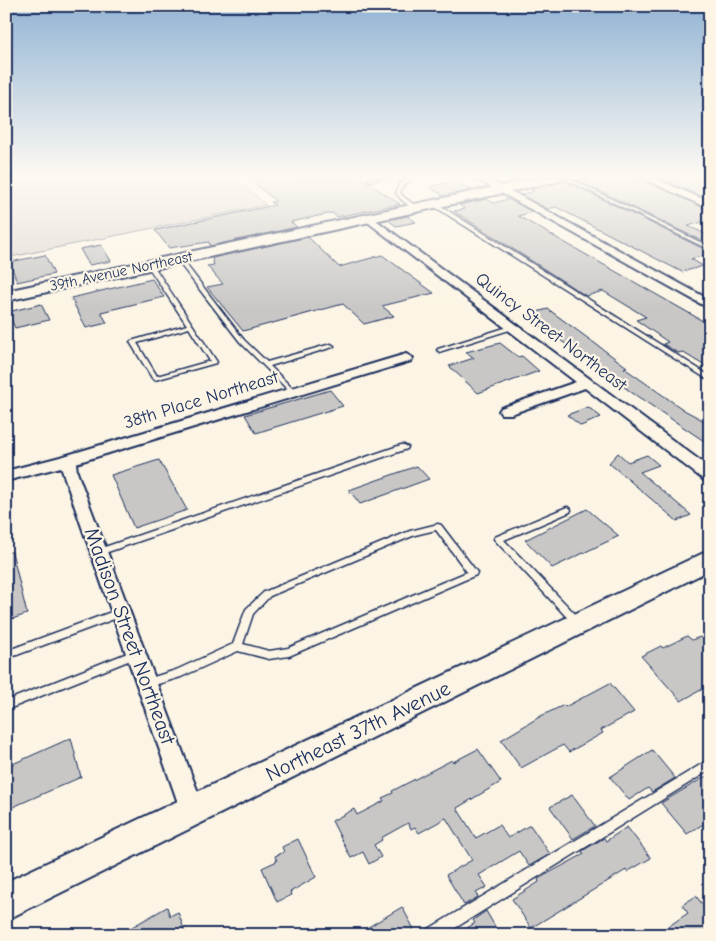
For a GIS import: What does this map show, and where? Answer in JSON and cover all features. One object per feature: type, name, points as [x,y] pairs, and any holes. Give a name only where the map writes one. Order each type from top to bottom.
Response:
[{"type":"street","name":"39th Avenue Northeast","points":[[6,296],[355,221]]},
{"type":"street","name":"Quincy Street Northeast","points":[[373,221],[710,476]]},
{"type":"street","points":[[557,221],[710,305]]},
{"type":"street","name":"38th Place Northeast","points":[[6,476],[68,460],[406,358]]},
{"type":"street","points":[[506,411],[587,383]]},
{"type":"street","name":"Madison Street Northeast","points":[[68,460],[69,472],[148,683],[193,811]]},
{"type":"street","name":"Northeast 37th Avenue","points":[[6,902],[710,559]]},
{"type":"lane","points":[[461,221],[710,379]]},
{"type":"lane","points":[[652,221],[710,249]]},
{"type":"lane","points":[[179,259],[242,340],[293,392]]},
{"type":"lane","points":[[150,265],[214,362],[155,378],[133,342],[190,326]]},
{"type":"lane","points":[[440,350],[514,327]]},
{"type":"lane","points":[[266,366],[331,346]]},
{"type":"lane","points":[[99,552],[404,447]]},
{"type":"lane","points":[[567,510],[498,539],[579,623]]},
{"type":"lane","points":[[148,683],[178,674],[237,647],[269,655],[290,652],[473,573],[438,527],[413,533],[267,594],[249,612],[237,647]]},
{"type":"lane","points":[[6,655],[122,612]]},
{"type":"lane","points":[[6,706],[137,653]]},
{"type":"lane","points":[[432,935],[710,764]]},
{"type":"shaded area","points":[[6,221],[188,221],[6,258]]},
{"type":"building","points":[[199,221],[296,221],[291,222],[297,227],[210,246],[209,242],[169,248],[155,230]]},
{"type":"building","points":[[389,221],[416,222],[396,226]]},
{"type":"building","points":[[469,221],[527,221],[710,325],[710,369],[682,352],[678,353],[663,344],[668,342],[636,320],[646,317],[603,291],[586,296]]},
{"type":"building","points":[[583,221],[647,221],[710,252],[710,254],[691,259],[703,266],[682,272]]},
{"type":"building","points":[[661,221],[707,221],[688,226],[710,236],[710,245]]},
{"type":"building","points":[[308,237],[339,267],[382,255],[434,293],[382,306],[394,316],[364,324],[343,304],[243,331],[207,287],[223,284],[207,266],[214,265],[212,258]]},
{"type":"building","points":[[101,245],[111,261],[89,265],[80,249]]},
{"type":"building","points":[[45,255],[54,274],[17,282],[10,262]]},
{"type":"building","points":[[152,279],[164,297],[101,312],[107,323],[86,328],[71,298]]},
{"type":"building","points":[[41,304],[49,320],[15,328],[8,312]]},
{"type":"building","points":[[548,309],[627,367],[624,368],[684,410],[710,424],[710,445],[631,392],[526,315]]},
{"type":"building","points":[[500,343],[518,357],[522,356],[539,371],[478,393],[449,366],[474,358],[466,352]]},
{"type":"building","points":[[330,390],[343,406],[256,433],[245,415]]},
{"type":"building","points":[[588,407],[601,417],[581,426],[567,415]]},
{"type":"building","points":[[618,453],[628,462],[647,455],[659,465],[640,472],[691,515],[677,521],[609,463]]},
{"type":"building","points":[[159,460],[187,510],[134,528],[111,475]]},
{"type":"building","points":[[417,466],[429,479],[360,504],[349,490]]},
{"type":"building","points":[[587,509],[619,536],[552,568],[525,540]]},
{"type":"building","points":[[6,552],[12,552],[27,614],[6,621]]},
{"type":"building","points":[[687,636],[692,640],[700,637],[710,646],[710,685],[681,701],[641,656]]},
{"type":"building","points":[[610,683],[634,712],[601,730],[603,733],[569,752],[563,745],[521,768],[501,740],[541,716],[564,705],[565,707]]},
{"type":"building","points":[[71,738],[81,777],[6,810],[6,767]]},
{"type":"building","points":[[478,749],[501,782],[457,808],[476,838],[499,825],[508,838],[530,825],[550,854],[529,866],[519,851],[479,875],[487,887],[476,893],[478,897],[464,905],[446,875],[472,860],[446,818],[419,833],[415,827],[411,829],[408,823],[381,838],[382,840],[374,845],[381,857],[369,864],[363,852],[351,858],[332,821],[354,809],[357,815],[384,801],[382,798],[393,793],[392,791],[452,760],[453,762]]},
{"type":"building","points":[[652,750],[675,778],[652,792],[648,788],[629,800],[610,777]]},
{"type":"building","points":[[710,774],[710,820],[687,834],[661,803]]},
{"type":"building","points":[[572,795],[595,826],[573,839],[550,807]]},
{"type":"building","points":[[627,827],[651,858],[627,872],[626,870],[531,928],[512,899],[539,882],[538,879],[584,854],[582,851],[604,838],[606,841]]},
{"type":"building","points":[[298,839],[316,877],[290,892],[291,895],[277,902],[262,868],[277,861],[275,856],[284,852],[282,847]]},
{"type":"building","points":[[696,896],[710,914],[710,935],[656,935],[688,913],[682,905]]},
{"type":"building","points":[[167,907],[170,916],[178,912],[186,935],[118,935]]},
{"type":"building","points":[[402,907],[414,929],[404,935],[355,935]]},
{"type":"building","points":[[486,911],[500,935],[456,935],[475,923],[473,920]]}]
